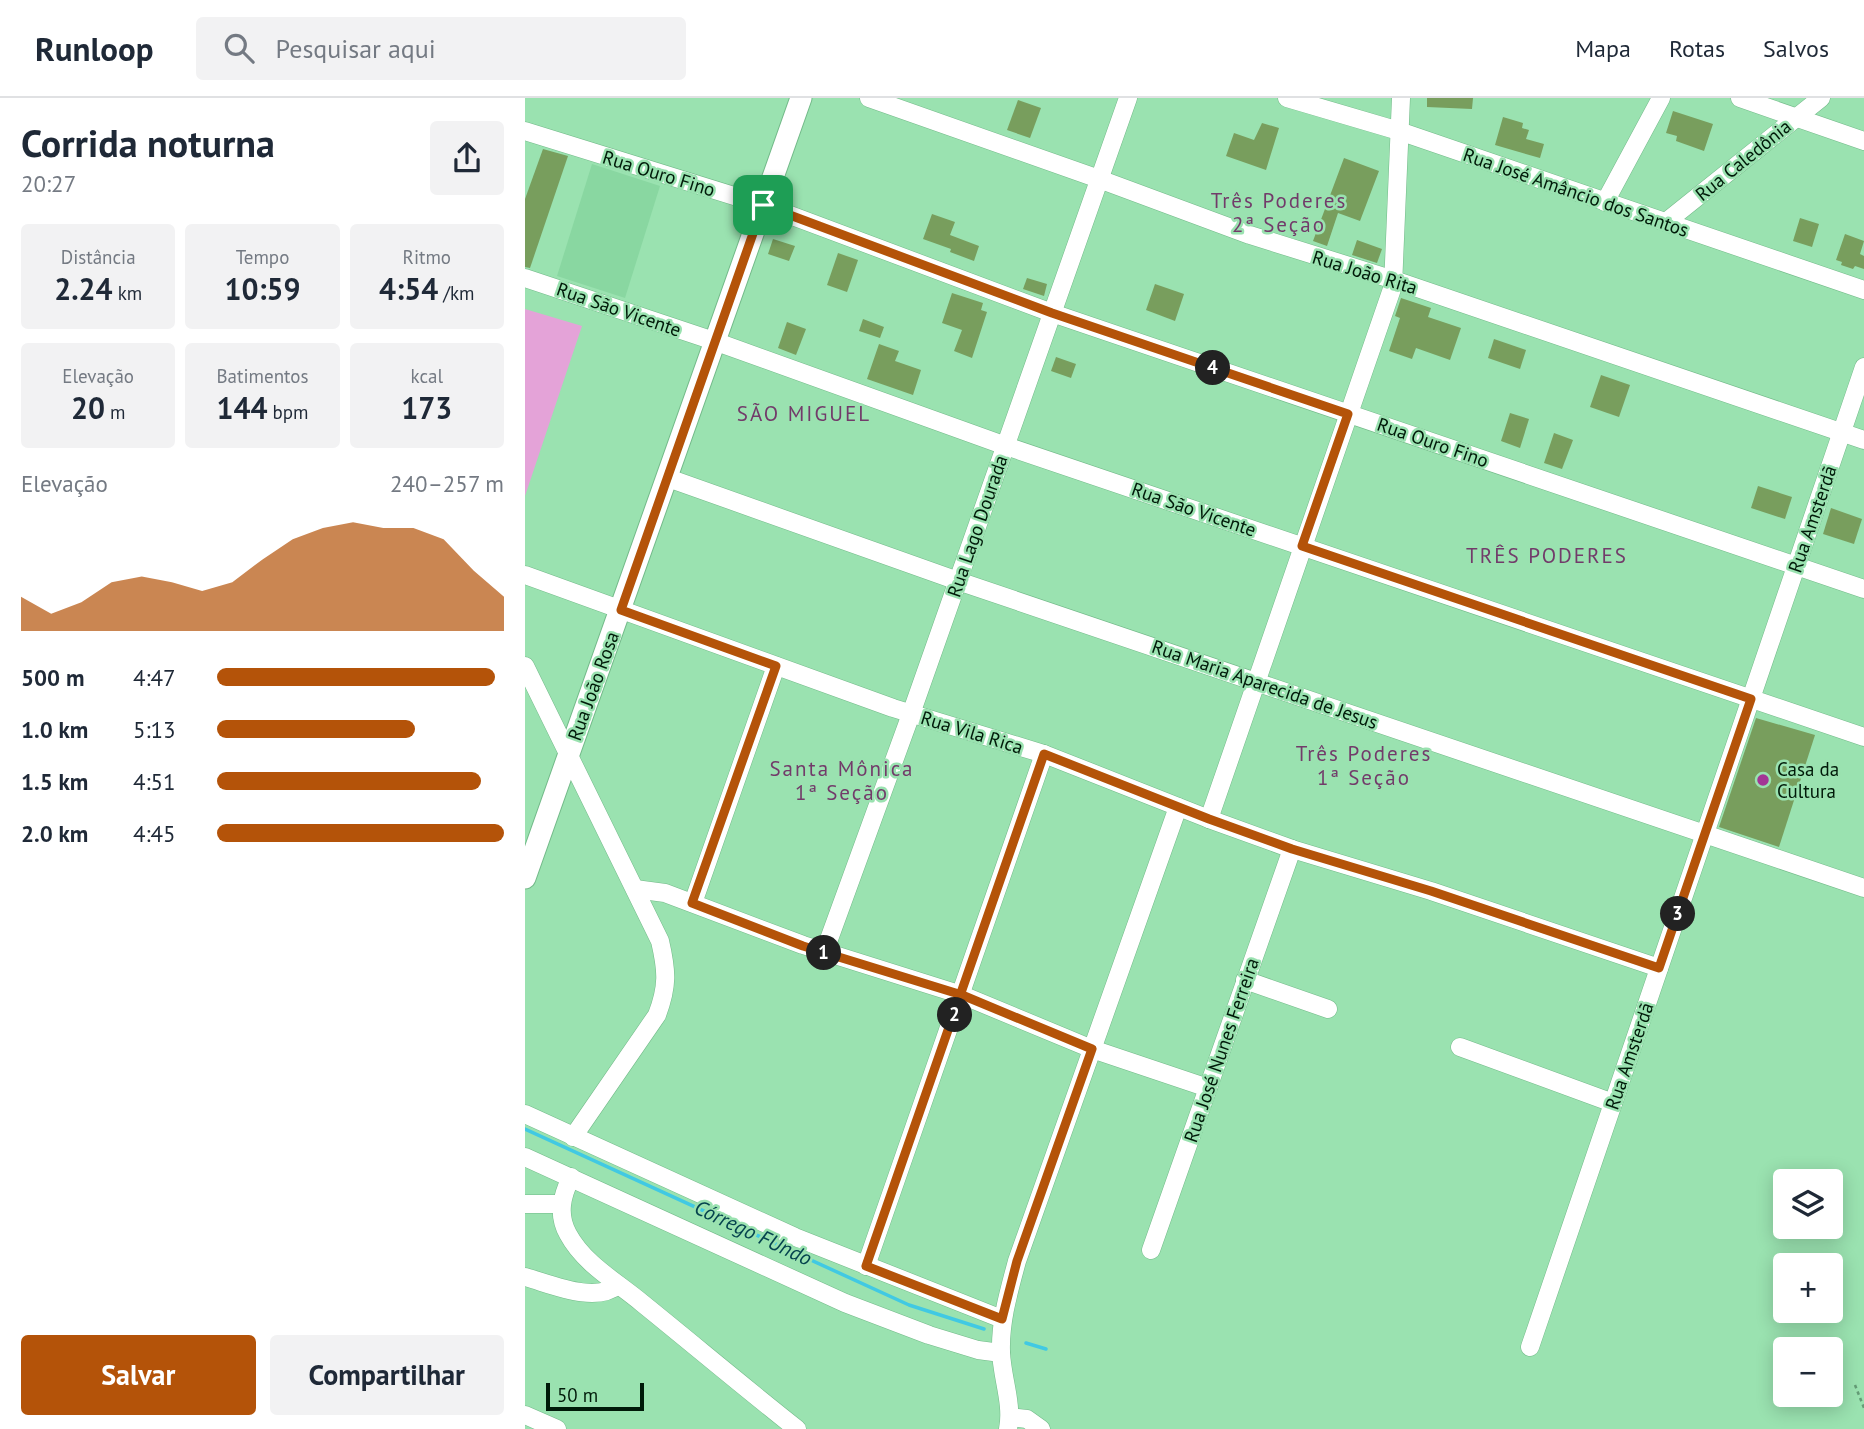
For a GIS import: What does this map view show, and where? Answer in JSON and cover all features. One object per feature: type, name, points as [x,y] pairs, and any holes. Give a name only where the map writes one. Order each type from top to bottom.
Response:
[{"type":"main road","name":"Rua João Rosa","points":[[526,870],[621,610],[801,98]]},
{"type":"street","name":"Rua João Rita","points":[[869,98],[1100,178],[1250,235],[1394,280],[1864,440]]},
{"type":"street","name":"Rua Lago Dourada","points":[[824,953],[1128,98]]},
{"type":"street","name":"Rua José Amâncio dos Santos","points":[[1287,98],[1399,131],[1864,290]]},
{"type":"street","points":[[1209,819],[1394,280],[1401,98]]},
{"type":"street","points":[[1605,202],[1661,98]]},
{"type":"street","points":[[1740,98],[1864,141]]},
{"type":"street","name":"Rua Caledônia","points":[[1666,222],[1821,98]]},
{"type":"street","name":"Rua Ouro Fino","points":[[525,131],[763,205],[1052,313],[1864,589]]},
{"type":"street","name":"Rua São Vicente","points":[[525,278],[714,341],[1006,446],[1864,737]]},
{"type":"street","name":"Rua Amsterdã","points":[[1530,1347],[1864,367]]},
{"type":"street","name":"Rua Maria Aparecida de Jesus","points":[[668,478],[958,581],[1864,888]]},
{"type":"street","name":"Rua Vila Rica","points":[[525,575],[911,714],[1044,754],[1292,849],[1431,891],[1659,968]]},
{"type":"street","points":[[525,666],[660,941],[667,978],[657,1015],[573,1137]]},
{"type":"street","points":[[692,903],[776,666]]},
{"type":"street","points":[[866,1266],[1044,754]]},
{"type":"street","points":[[1041,1429],[1027,1419],[1009,1423],[1001,1338],[1017,1261],[1178,807]]},
{"type":"street","name":"Rua José Nunes Ferreira","points":[[1151,1250],[1292,849]]},
{"type":"street","points":[[635,889],[665,893],[824,953],[962,995],[1092,1049],[1208,1087]]},
{"type":"street","points":[[1245,980],[1328,1009]]},
{"type":"street","points":[[1461,1047],[1613,1103]]},
{"type":"street","points":[[525,1114],[760,1222],[866,1266],[1001,1338]]},
{"type":"street","points":[[525,1157],[845,1303],[929,1335],[978,1350],[1001,1338]]},
{"type":"street","points":[[571,1177],[561,1204],[568,1235],[597,1268],[797,1429]]},
{"type":"street","points":[[525,1204],[561,1204]]},
{"type":"street","points":[[525,1278],[597,1294],[610,1291],[618,1285]]},
{"type":"street","points":[[525,1415],[557,1429]]},
{"type":"path","points":[[1855,1385],[1864,1408]]},
{"type":"shaded area","points":[[592,164],[660,186],[625,298],[557,276]]},
{"type":"shaded area","points":[[525,309],[582,326],[525,496]]},
{"type":"building","points":[[1427,98],[1473,98],[1472,109],[1427,107]]},
{"type":"building","points":[[1018,100],[1041,108],[1030,138],[1007,130]]},
{"type":"building","points":[[1673,111],[1713,124],[1704,151],[1676,141],[1677,136],[1666,133]]},
{"type":"building","points":[[1503,117],[1523,123],[1522,128],[1529,130],[1526,139],[1544,144],[1540,158],[1495,145]]},
{"type":"building","points":[[1262,123],[1279,128],[1266,170],[1226,156],[1234,133],[1254,140]]},
{"type":"building","points":[[543,149],[568,156],[530,268],[525,267],[525,199]]},
{"type":"building","points":[[1344,158],[1379,171],[1360,221],[1338,213],[1327,246],[1313,241]]},
{"type":"building","points":[[932,214],[955,222],[950,235],[979,246],[974,261],[923,239]]},
{"type":"building","points":[[1800,218],[1819,224],[1812,247],[1793,241]]},
{"type":"building","points":[[1845,234],[1864,241],[1860,254],[1864,256],[1864,269],[1855,266],[1853,269],[1836,260]]},
{"type":"building","points":[[773,239],[795,246],[789,261],[768,254]]},
{"type":"building","points":[[1357,240],[1382,249],[1377,263],[1352,255]]},
{"type":"building","points":[[838,253],[858,260],[847,292],[827,285]]},
{"type":"building","points":[[1027,278],[1047,284],[1044,296],[1023,289]]},
{"type":"building","points":[[1155,284],[1184,294],[1175,321],[1146,310]]},
{"type":"building","points":[[952,293],[983,303],[981,310],[987,312],[972,358],[954,351],[962,330],[942,323]]},
{"type":"building","points":[[1401,298],[1431,308],[1428,317],[1461,328],[1450,360],[1416,348],[1412,359],[1389,351],[1400,318],[1395,316]]},
{"type":"building","points":[[863,319],[884,327],[880,338],[859,331]]},
{"type":"building","points":[[787,322],[806,329],[796,355],[778,348]]},
{"type":"building","points":[[1494,339],[1526,350],[1520,369],[1488,358]]},
{"type":"building","points":[[879,344],[899,351],[895,361],[921,370],[913,395],[867,379]]},
{"type":"building","points":[[1056,357],[1076,364],[1071,378],[1051,371]]},
{"type":"building","points":[[1601,375],[1630,385],[1619,417],[1590,407]]},
{"type":"building","points":[[1510,413],[1529,419],[1520,448],[1501,441]]},
{"type":"building","points":[[1554,433],[1573,440],[1562,469],[1544,463]]},
{"type":"building","points":[[1758,486],[1792,497],[1785,519],[1751,508]]},
{"type":"building","points":[[1831,508],[1862,519],[1854,544],[1823,534]]},
{"type":"building","name":"Casa da Cultura","points":[[1756,718],[1815,735],[1779,847],[1719,827]]},
{"type":"waterway","name":"Córrego FUndo","points":[[525,1129],[909,1305],[984,1329]]},
{"type":"waterway","name":"Córrego FUndo","points":[[1026,1343],[1046,1349]]},
{"type":"place","name":"Casa da Cultura","points":[[1763,780]]},
{"type":"district","name":"Três Poderes 2ª Seção","points":[[1279,213]]},
{"type":"district","name":"SÃO MIGUEL","points":[[804,414]]},
{"type":"district","name":"TRÊS PODERES","points":[[1547,556]]},
{"type":"district","name":"Três Poderes 1ª Seção","points":[[1364,766]]},
{"type":"district","name":"Santa Mônica 1ª Seção","points":[[842,781]]},
{"type":"route","points":[[763,205],[621,610],[776,666],[692,903],[803,946],[962,995],[1092,1049],[1017,1261],[1002,1319],[866,1266],[962,995],[1044,754],[1292,849],[1431,891],[1659,968],[1751,699],[1302,546],[1348,414],[1052,313],[763,205]]}]
